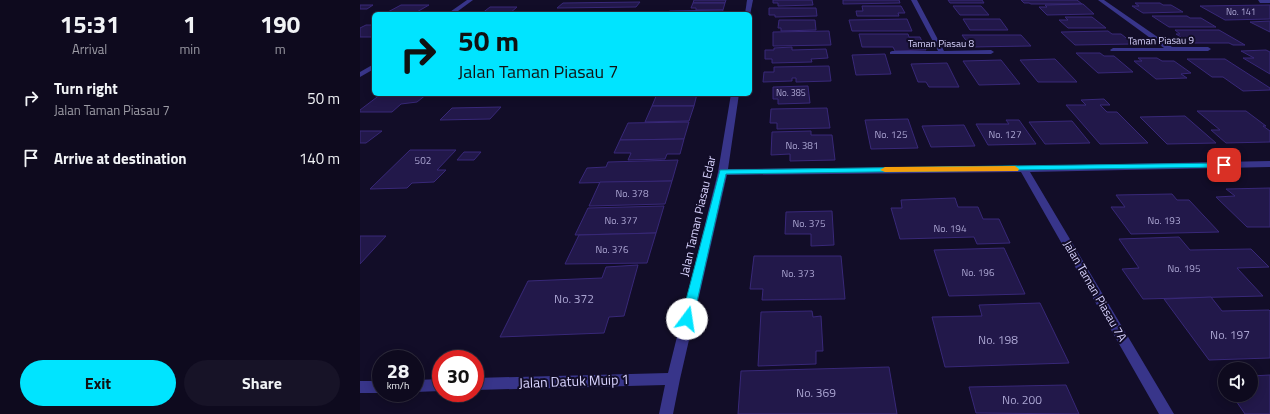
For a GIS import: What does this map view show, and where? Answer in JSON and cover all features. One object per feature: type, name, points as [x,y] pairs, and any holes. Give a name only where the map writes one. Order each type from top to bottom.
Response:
[{"type":"street","points":[[453,12],[470,0]]},
{"type":"street","points":[[748,12],[750,0]]},
{"type":"street","points":[[914,0],[942,52]]},
{"type":"street","points":[[1101,0],[1170,50]]},
{"type":"street","points":[[1260,1],[1270,1]]},
{"type":"street","name":"Taman Piasau 9","points":[[1113,50],[1208,49]]},
{"type":"street","name":"Taman Piasau 8","points":[[892,53],[991,52]]},
{"type":"street","points":[[360,75],[372,67]]},
{"type":"street","name":"Jalan Taman Piasau Edar","points":[[666,414],[673,378],[723,172],[735,96]]},
{"type":"street","points":[[723,172],[1024,169],[1270,164]]},
{"type":"street","name":"Jalan Taman Piasau 7A","points":[[1024,169],[1167,414]]},
{"type":"street","name":"Jalan Datuk Muip 1","points":[[484,384],[673,378]]},
{"type":"street","points":[[360,387],[372,387]]},
{"type":"building","points":[[694,0],[726,0],[725,3],[693,3]]},
{"type":"building","points":[[773,0],[812,0],[813,5],[778,6],[778,3],[773,3]]},
{"type":"building","points":[[843,0],[899,0],[900,3],[843,4]]},
{"type":"building","points":[[948,0],[982,0],[984,3],[950,3]]},
{"type":"building","points":[[1021,0],[1077,0],[1082,4],[1031,4],[1024,3]]},
{"type":"building","points":[[640,2],[636,7],[557,8],[563,3]]},
{"type":"building","points":[[693,3],[725,3],[723,10],[696,10],[696,8],[691,8]]},
{"type":"building","points":[[1135,3],[1160,3],[1163,5],[1171,5],[1183,12],[1143,13],[1132,6],[1139,6]]},
{"type":"building","points":[[1083,4],[1094,14],[1047,15],[1039,7],[1047,7],[1045,5]]},
{"type":"building","points":[[360,5],[373,5],[367,9],[360,9]]},
{"type":"building","points":[[401,5],[429,5],[417,12],[388,12]]},
{"type":"building","points":[[1270,5],[1270,19],[1225,20],[1200,6]]},
{"type":"building","points":[[862,6],[901,6],[905,13],[898,13],[899,16],[857,16],[856,11],[863,11]]},
{"type":"building","points":[[953,6],[981,6],[989,15],[960,15]]},
{"type":"building","points":[[490,7],[517,7],[511,12],[484,12]]},
{"type":"building","points":[[769,8],[816,8],[817,16],[775,17],[775,15],[769,15]]},
{"type":"building","points":[[723,10],[722,12],[668,12]]},
{"type":"building","points":[[1152,16],[1187,16],[1190,18],[1201,18],[1216,27],[1169,27]]},
{"type":"building","points":[[1065,17],[1092,17],[1106,28],[1068,28],[1059,20],[1068,20]]},
{"type":"building","points":[[907,19],[912,31],[852,31],[849,20]]},
{"type":"building","points":[[963,19],[1000,19],[1008,30],[970,30]]},
{"type":"building","points":[[779,20],[815,20],[816,30],[781,31],[781,28],[778,28]]},
{"type":"building","points":[[1270,21],[1270,32],[1250,22]]},
{"type":"building","points":[[366,25],[372,25],[372,37],[360,37],[360,28]]},
{"type":"building","points":[[1175,30],[1219,30],[1245,45],[1233,45],[1229,43],[1190,43],[1176,34],[1180,34]]},
{"type":"building","points":[[829,31],[831,45],[773,46],[773,32]]},
{"type":"building","points":[[1108,31],[1112,34],[1121,34],[1134,44],[1075,45],[1061,32]]},
{"type":"building","points":[[859,34],[908,34],[909,37],[920,37],[926,50],[895,51],[893,47],[862,47]]},
{"type":"building","points":[[962,35],[1021,35],[1031,46],[971,47]]},
{"type":"building","points":[[792,47],[792,50],[826,49],[828,58],[811,59],[812,62],[772,63],[772,59],[765,59],[765,50]]},
{"type":"building","points":[[1266,50],[1270,52],[1270,74],[1243,58],[1254,58],[1241,51]]},
{"type":"building","points":[[1076,53],[1100,53],[1104,56],[1114,56],[1133,72],[1098,73]]},
{"type":"building","points":[[885,54],[891,74],[856,75],[852,55]]},
{"type":"building","points":[[1138,58],[1157,58],[1162,61],[1174,61],[1191,73],[1181,74],[1187,78],[1156,79],[1134,61],[1142,61]]},
{"type":"building","points":[[1055,59],[1077,82],[1038,82],[1020,60]]},
{"type":"building","points":[[1187,59],[1225,59],[1270,88],[1270,90],[1243,91],[1223,77],[1212,77]]},
{"type":"building","points":[[1001,60],[1020,84],[979,85],[963,61]]},
{"type":"building","points":[[947,63],[959,87],[929,87],[926,82],[918,82],[911,64]]},
{"type":"building","points":[[829,66],[831,81],[796,82],[796,78],[792,78],[792,81],[763,82],[764,72],[774,72],[774,67]]},
{"type":"building","points":[[808,86],[810,103],[778,104],[778,99],[773,99],[773,87]]},
{"type":"building","points":[[378,96],[424,96],[417,102],[401,104],[392,112],[360,112],[360,110]]},
{"type":"building","points":[[656,96],[696,96],[694,106],[652,106]]},
{"type":"building","points":[[1104,99],[1110,105],[1100,105],[1107,112],[1117,112],[1148,143],[1100,144],[1066,105],[1086,105],[1081,100]]},
{"type":"building","points":[[652,106],[694,106],[689,121],[645,122]]},
{"type":"building","points":[[501,107],[490,119],[440,120],[452,108]]},
{"type":"building","points":[[827,108],[830,128],[777,129],[777,123],[770,123],[771,109]]},
{"type":"building","points":[[1197,111],[1246,111],[1266,126],[1263,126],[1270,131],[1270,142],[1226,143],[1211,130],[1220,130]]},
{"type":"building","points":[[1185,116],[1216,143],[1167,144],[1140,117]]},
{"type":"building","points":[[908,119],[918,148],[871,149],[865,120]]},
{"type":"building","points":[[1006,120],[1019,120],[1036,144],[988,145],[976,124],[1009,124]]},
{"type":"building","points":[[1072,121],[1090,143],[1045,144],[1029,122]]},
{"type":"building","points":[[689,122],[684,139],[620,140],[628,123]]},
{"type":"building","points":[[964,125],[975,146],[931,147],[922,126]]},
{"type":"building","points":[[360,131],[382,131],[366,143],[360,143]]},
{"type":"building","points":[[811,131],[811,135],[832,135],[835,160],[790,161],[790,154],[771,155],[772,132]]},
{"type":"building","points":[[684,139],[680,154],[667,154],[665,159],[628,160],[631,153],[614,153],[620,140]]},
{"type":"building","points":[[410,150],[456,150],[437,170],[446,170],[434,182],[412,183],[407,188],[370,189]]},
{"type":"building","points":[[464,152],[481,152],[474,160],[457,160]]},
{"type":"building","points":[[678,160],[672,181],[579,183],[587,168],[606,167],[608,162]]},
{"type":"building","points":[[672,181],[665,204],[589,206],[600,182]]},
{"type":"building","points":[[1270,188],[1270,227],[1247,227],[1216,197],[1235,196],[1226,189]]},
{"type":"building","points":[[1172,194],[1177,200],[1189,200],[1219,232],[1131,234],[1111,207],[1125,207],[1116,195]]},
{"type":"building","points":[[955,198],[958,207],[978,207],[983,219],[999,219],[1010,243],[977,244],[974,237],[900,239],[891,208],[902,208],[901,200]]},
{"type":"building","points":[[664,206],[656,233],[575,235],[588,208]]},
{"type":"building","points":[[832,211],[834,245],[811,246],[811,234],[785,234],[786,212]]},
{"type":"building","points":[[656,233],[647,263],[565,264],[579,235]]},
{"type":"building","points":[[360,236],[386,236],[360,264]]},
{"type":"building","points":[[1179,237],[1190,250],[1251,249],[1269,267],[1237,268],[1263,296],[1143,299],[1122,269],[1139,268],[1119,239]]},
{"type":"building","points":[[1004,248],[1025,294],[949,296],[934,250]]},
{"type":"building","points":[[754,256],[841,256],[845,299],[762,300],[763,289],[750,289]]},
{"type":"building","points":[[638,265],[624,316],[609,317],[604,333],[500,337],[528,281],[602,278],[606,267]]},
{"type":"building","points":[[1211,297],[1222,311],[1270,311],[1270,358],[1209,360],[1164,299]]},
{"type":"building","points":[[1040,303],[1069,363],[945,367],[932,317],[982,316],[979,305]]},
{"type":"building","points":[[812,311],[813,317],[821,316],[823,351],[816,351],[816,364],[758,366],[761,312]]},
{"type":"building","points":[[889,367],[897,414],[738,414],[741,371]]},
{"type":"building","points":[[1270,375],[1270,414],[1245,414],[1237,402],[1258,402],[1258,376]]},
{"type":"building","points":[[1066,385],[1079,414],[976,413],[969,387]]},
{"type":"slow traffic","points":[[885,170],[1015,169]]},
{"type":"route","points":[[687,319],[723,172],[1024,169],[1224,165]]}]
